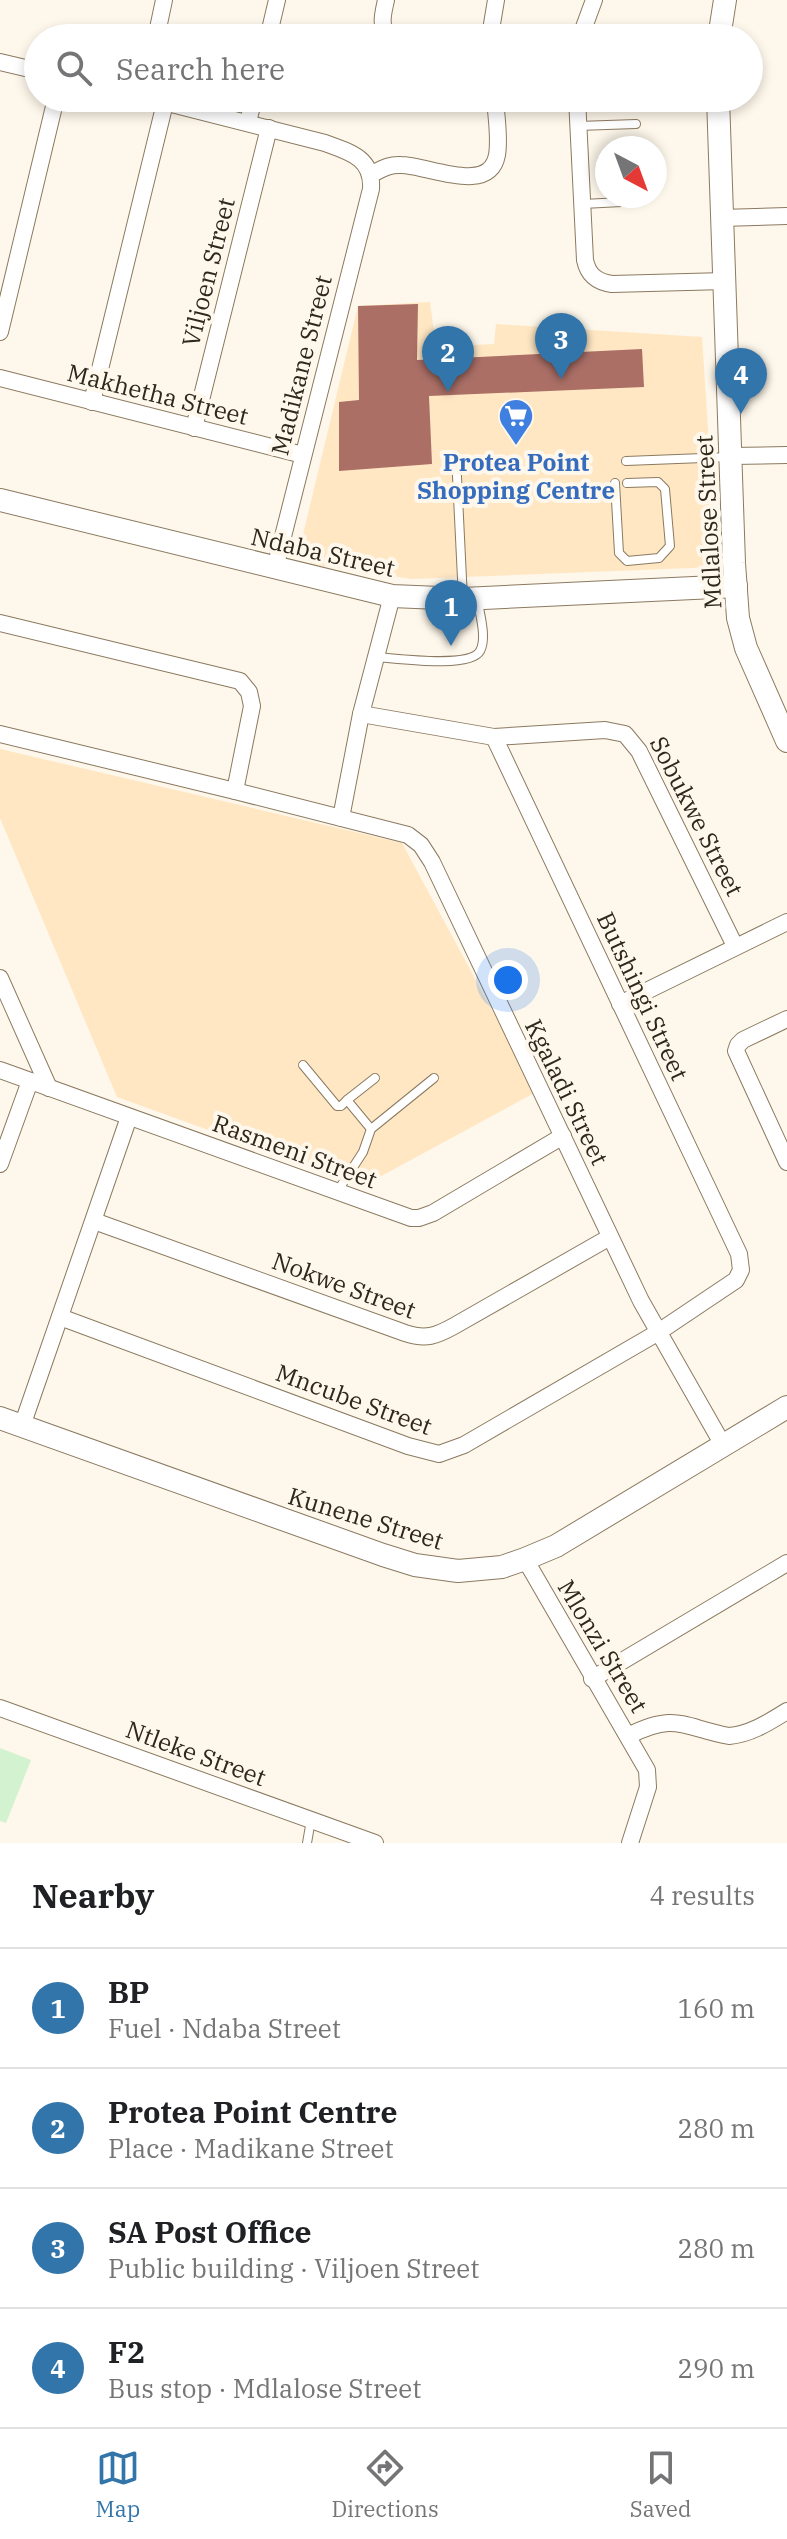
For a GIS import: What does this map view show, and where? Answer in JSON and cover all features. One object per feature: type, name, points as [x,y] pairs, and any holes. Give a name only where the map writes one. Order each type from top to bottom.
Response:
[{"type":"street","points":[[159,24],[164,0]]},
{"type":"street","points":[[271,24],[277,0]]},
{"type":"street","points":[[382,24],[386,0]]},
{"type":"street","points":[[492,24],[496,0]]},
{"type":"street","points":[[585,24],[594,0]]},
{"type":"street","points":[[721,24],[725,0]]},
{"type":"street","points":[[0,62],[24,68]]},
{"type":"street","points":[[0,332],[53,112]]},
{"type":"street","points":[[92,402],[154,112]]},
{"type":"street","points":[[207,112],[325,143],[353,154],[364,162],[372,174],[388,166],[402,165],[468,177],[477,177],[494,165],[497,152],[496,112]]},
{"type":"street","points":[[248,122],[250,112]]},
{"type":"street","points":[[578,112],[585,263],[592,276],[612,284],[725,281]]},
{"type":"street","name":"Mdlalose Street","points":[[718,112],[738,618],[746,648],[787,741]]},
{"type":"street","name":"Viljoen Street","points":[[194,428],[269,128]]},
{"type":"street","name":"Madikane Street","points":[[275,568],[371,189],[372,174]]},
{"type":"street","points":[[721,218],[787,216]]},
{"type":"street","name":"Makhetha Street","points":[[0,378],[303,455]]},
{"type":"street","points":[[731,456],[787,455]]},
{"type":"street","name":"Ndaba Street","points":[[0,500],[392,596],[470,599],[736,586]]},
{"type":"street","points":[[341,818],[361,714],[392,596]]},
{"type":"street","points":[[0,623],[240,681],[249,692],[252,706],[235,791]]},
{"type":"street","name":"Sobukwe Street","points":[[361,714],[494,737],[621,732],[639,751],[735,946]]},
{"type":"street","name":"Kgaladi Street","points":[[0,734],[408,835],[421,845],[432,862],[657,1333],[723,1445]]},
{"type":"street","name":"Butshingi Street","points":[[494,737],[739,1254],[739,1277]]},
{"type":"street","points":[[620,1004],[787,922]]},
{"type":"street","points":[[0,978],[49,1088]]},
{"type":"street","points":[[787,1019],[743,1040],[736,1051],[787,1162]]},
{"type":"street","name":"Rasmeni Street","points":[[0,1070],[406,1217],[423,1217],[563,1136]]},
{"type":"street","points":[[0,1164],[30,1081]]},
{"type":"street","points":[[22,1426],[129,1117]]},
{"type":"street","name":"Nokwe Street","points":[[94,1221],[424,1338],[448,1330],[610,1237]]},
{"type":"street","name":"Mncube Street","points":[[60,1317],[408,1446],[439,1454],[464,1445],[657,1333],[726,1289],[739,1277]]},
{"type":"street","name":"Kunene Street","points":[[0,1418],[415,1565],[466,1571],[502,1567],[556,1546],[787,1407]]},
{"type":"street","name":"Mlonzi Street","points":[[525,1559],[592,1679],[628,1736],[646,1726],[664,1722],[737,1735],[760,1727],[787,1711]]},
{"type":"street","points":[[592,1679],[787,1563]]},
{"type":"street","name":"Ntleke Street","points":[[0,1708],[375,1843]]},
{"type":"street","points":[[628,1736],[647,1770],[648,1779],[630,1843]]},
{"type":"lane","points":[[578,126],[636,124]]},
{"type":"lane","points":[[582,205],[595,204]]},
{"type":"lane","points":[[375,657],[468,660],[482,650],[483,641],[470,599],[456,456]]},
{"type":"lane","points":[[626,461],[731,456]]},
{"type":"lane","points":[[615,483],[619,553],[627,561],[659,558],[670,546],[665,489],[658,482],[627,483]]},
{"type":"lane","points":[[303,1065],[337,1106],[375,1078]]},
{"type":"lane","points":[[337,1192],[367,1145],[371,1129],[434,1078]]},
{"type":"lane","points":[[347,1100],[371,1129]]},
{"type":"lane","points":[[307,1843],[311,1820]]},
{"type":"shaded area","name":"Protea Point Shopping Centre","points":[[430,302],[436,347],[494,344],[496,324],[702,337],[717,567],[412,579],[311,564],[300,547],[358,306]]},
{"type":"shaded area","points":[[0,749],[402,843],[536,1092],[363,1186],[117,1097],[0,818]]},
{"type":"green space","points":[[0,1748],[31,1760],[6,1823],[0,1821]]},
{"type":"building","points":[[418,304],[417,360],[642,349],[644,387],[429,396],[432,464],[339,471],[339,402],[359,400],[358,306]]},
{"type":"place","name":"SA Post Office","points":[[561,379]]},
{"type":"place","name":"Protea Point Centre","points":[[448,392]]},
{"type":"place","name":"F2","points":[[741,414]]},
{"type":"place","name":"Protea Point Shopping Centre","points":[[516,447]]},
{"type":"place","name":"BP","points":[[451,646]]}]
